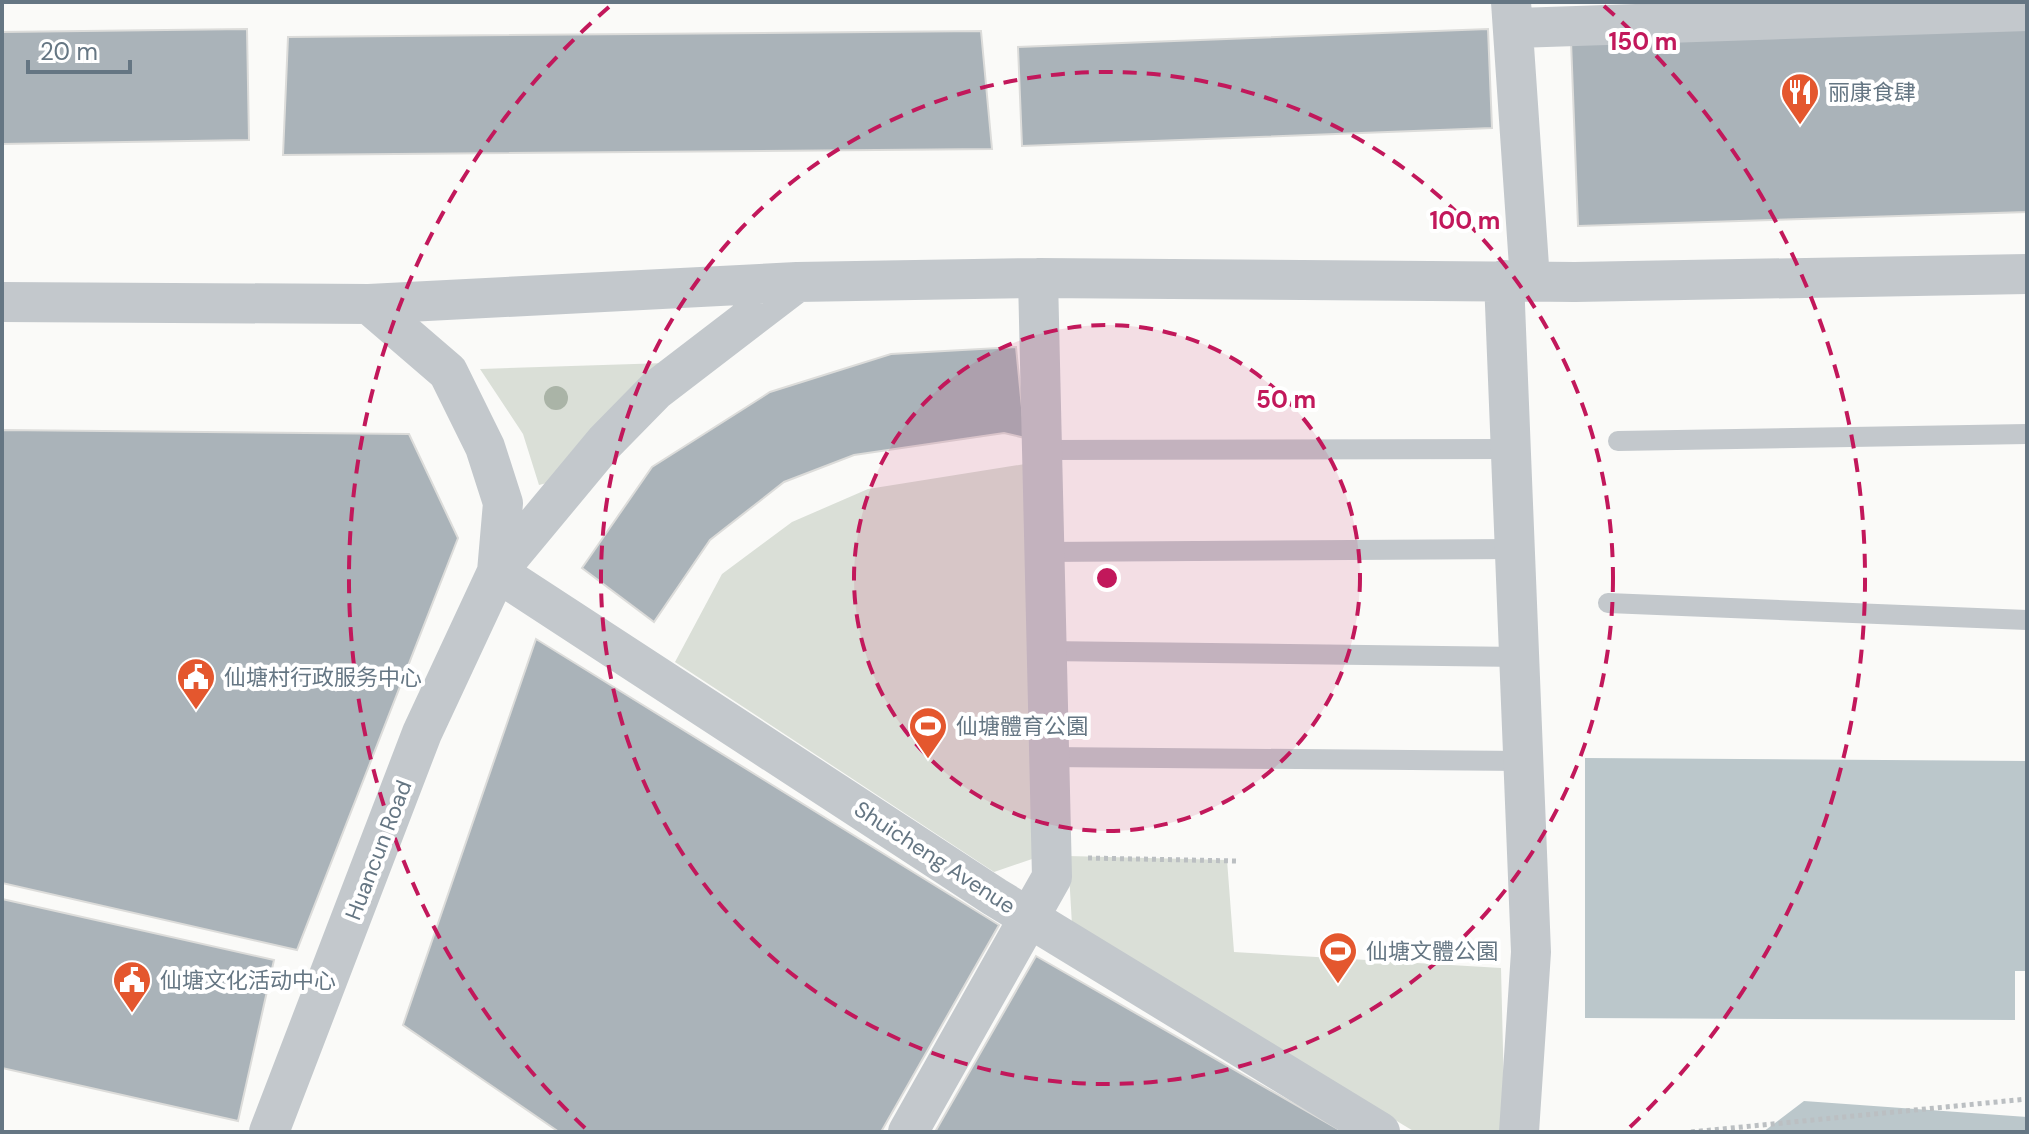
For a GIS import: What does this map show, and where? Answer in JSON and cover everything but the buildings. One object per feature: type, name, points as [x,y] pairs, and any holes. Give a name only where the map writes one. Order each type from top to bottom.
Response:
[{"type":"street","points":[[1519,1132],[1531,952],[1510,449],[1517,281],[1512,15],[2027,11]]},
{"type":"street","points":[[2,302],[369,304],[797,282],[1038,278],[1517,281],[2027,274]]},
{"type":"street","points":[[908,1132],[1052,877],[1038,278]]},
{"type":"street","name":"Huancun Road","points":[[273,1131],[422,733],[497,572],[605,442],[656,390],[797,282]]},
{"type":"street","name":"Huancun Road","points":[[369,304],[448,372],[485,447],[503,503],[497,572]]},
{"type":"street","name":"Shuicheng Avenue","points":[[497,572],[1029,918],[1380,1132]]},
{"type":"lane","points":[[1618,441],[2027,434]]},
{"type":"lane","points":[[1041,450],[1510,449]]},
{"type":"lane","points":[[1043,552],[1514,549]]},
{"type":"lane","points":[[1608,603],[2027,620]]},
{"type":"lane","points":[[1045,651],[1519,657]]},
{"type":"lane","points":[[1048,757],[1523,761]]},
{"type":"path","points":[[1051,858],[1238,861]]},
{"type":"path","points":[[1691,1132],[2027,1099]]},
{"type":"shaded area","points":[[666,363],[547,483],[539,485],[523,434],[480,369]]},
{"type":"shaded area","name":"仙塘體育公園","points":[[1025,464],[1035,858],[994,872],[675,662],[722,574],[792,522],[868,489]]},
{"type":"shaded area","points":[[1585,758],[2027,761],[2027,971],[2015,971],[2015,1020],[1585,1018]]},
{"type":"shaded area","name":"仙塘文體公園","points":[[1068,856],[1227,860],[1234,952],[1501,968],[1505,1132],[1415,1132],[1072,925]]},
{"type":"shaded area","points":[[1804,1101],[2027,1117],[2027,1132],[1763,1132]]},
{"type":"place","name":"丽康食肆","points":[[1800,126]]},
{"type":"place","name":"仙塘村行政服务中心","points":[[196,711]]},
{"type":"place","name":"仙塘體育公園","points":[[928,760]]},
{"type":"place","name":"仙塘文體公園","points":[[1338,985]]},
{"type":"place","name":"仙塘文化活动中心","points":[[132,1014]]}]
